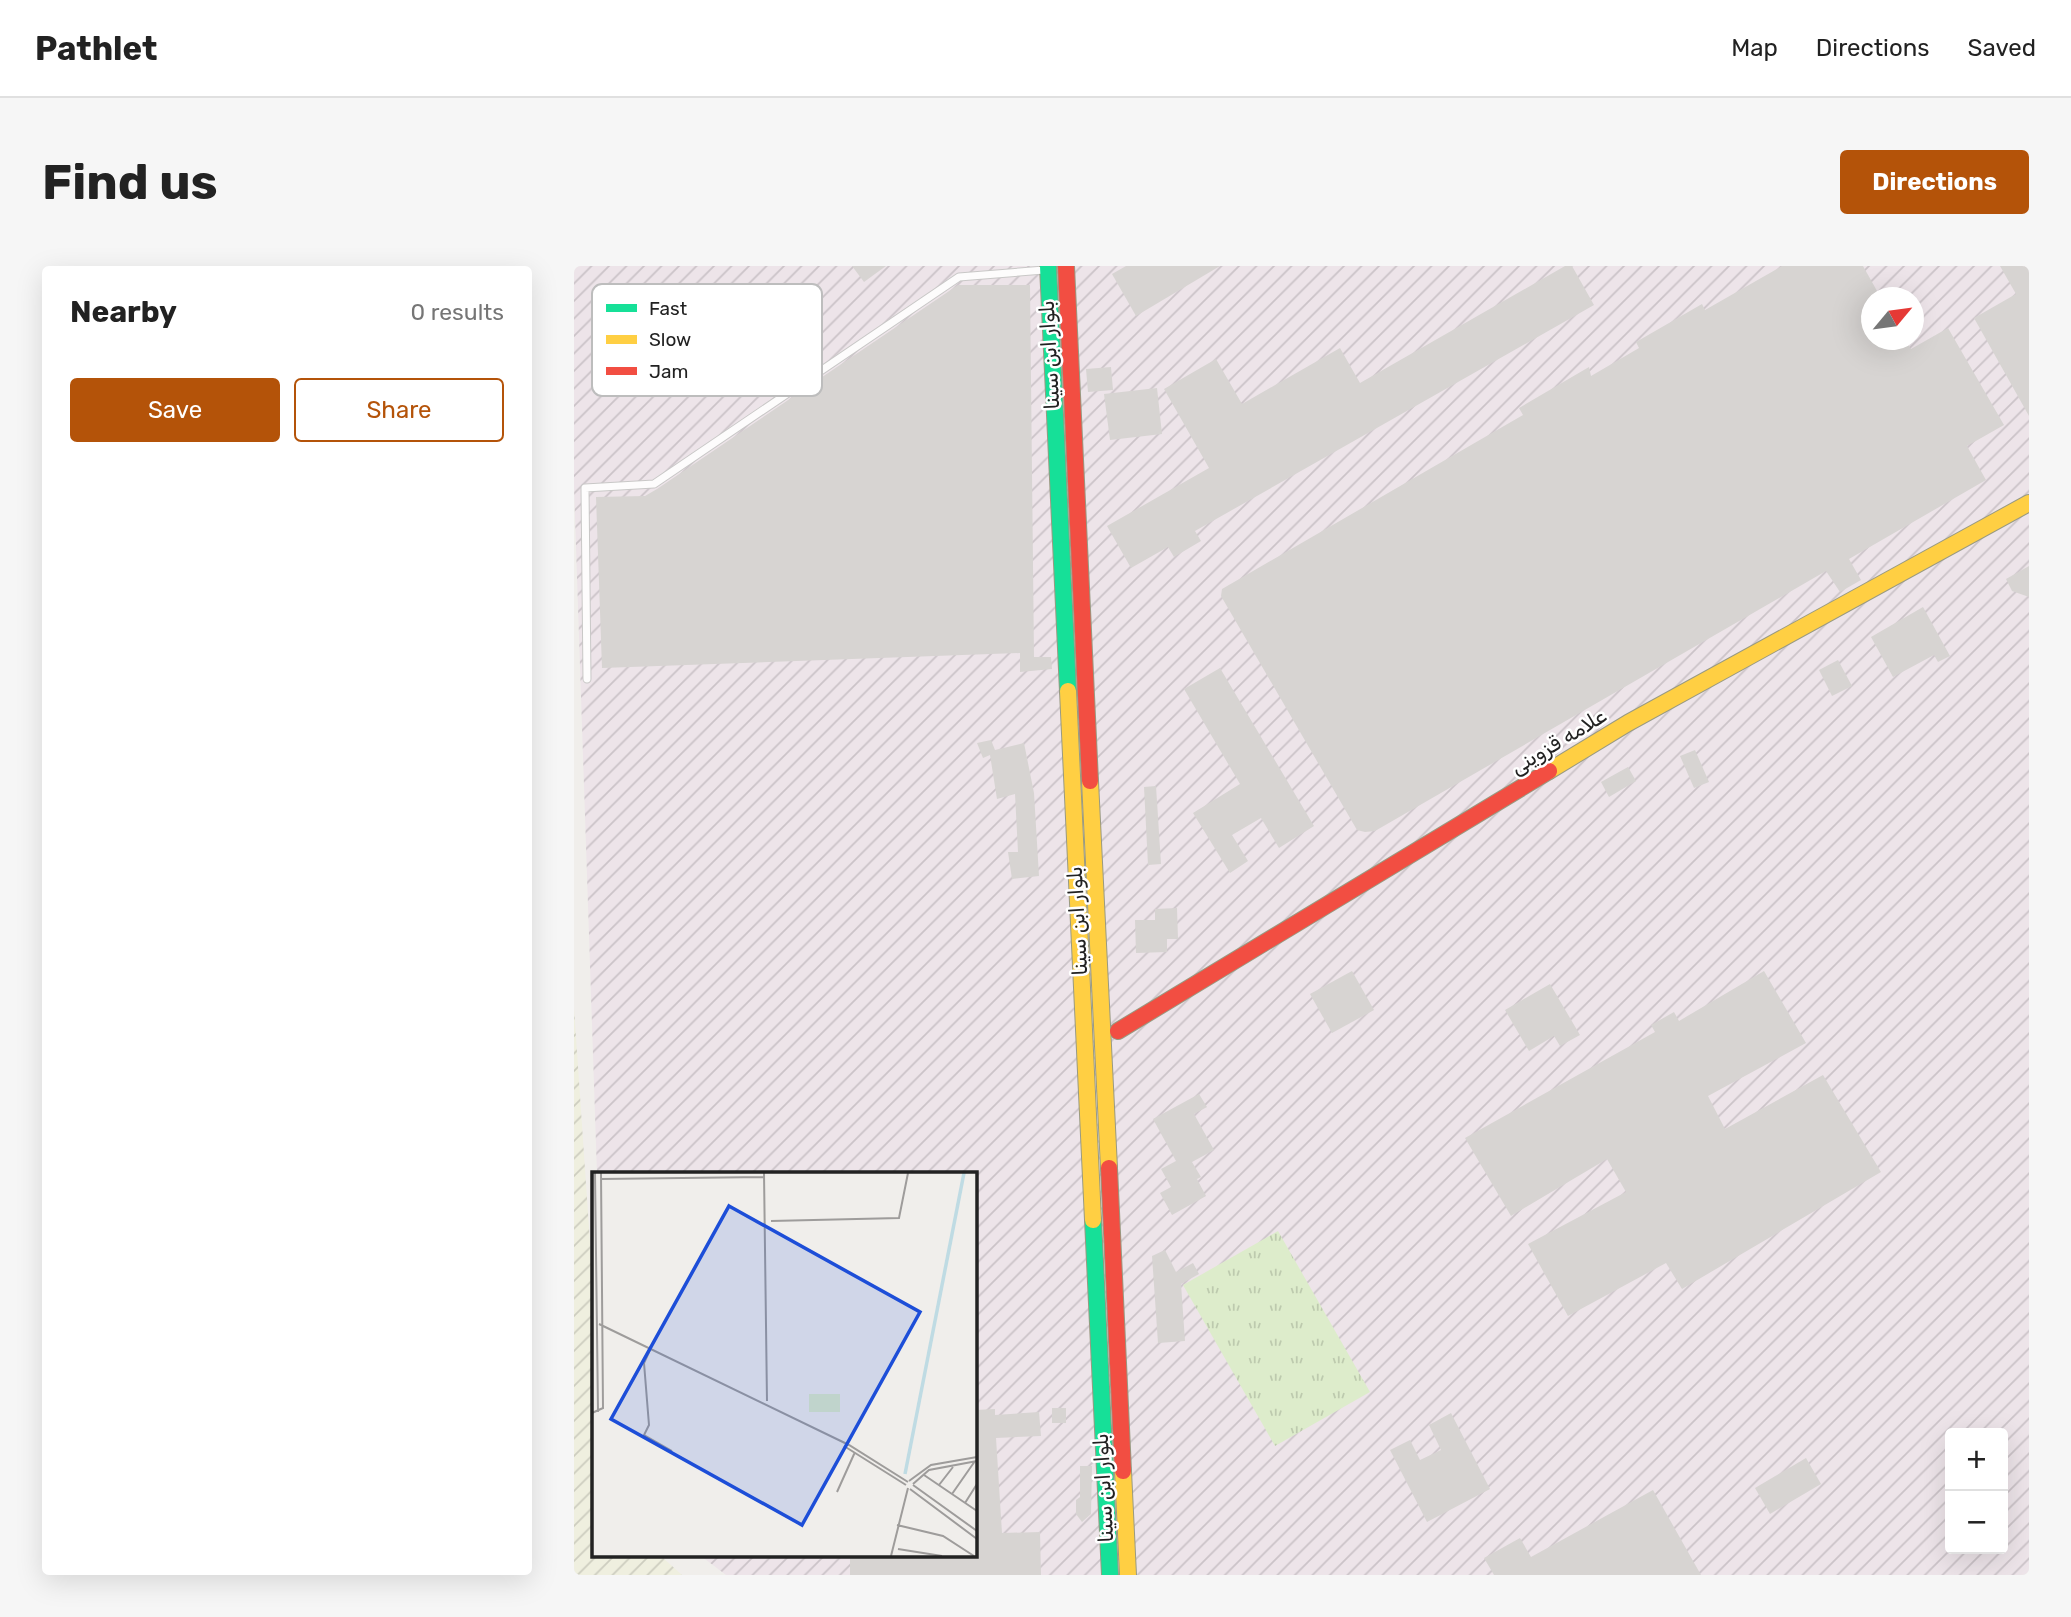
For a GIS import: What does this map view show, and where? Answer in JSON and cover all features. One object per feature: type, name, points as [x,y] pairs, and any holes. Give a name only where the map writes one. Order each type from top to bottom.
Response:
[{"type":"street","name":"بلوار ابن سینا","points":[[1066,266],[1128,1575]]},
{"type":"street","name":"بلوار ابن سینا","points":[[1048,268],[1110,1575]]},
{"type":"street","name":"علامه قزوینی","points":[[1118,1031],[1628,723],[2029,503]]},
{"type":"lane","points":[[822,370],[959,277],[1048,268]]},
{"type":"lane","points":[[587,679],[584,488],[654,484],[784,396]]},
{"type":"shaded area","points":[[574,266],[2029,266],[2029,1575],[726,1575],[704,1558],[976,1558],[976,1172],[597,1172],[574,487]]},
{"type":"green space","points":[[574,1008],[592,1271],[592,1558],[663,1558],[682,1575],[574,1575]]},
{"type":"green space","points":[[1278,1231],[1370,1392],[1275,1446],[1183,1285]]},
{"type":"building","points":[[852,266],[886,266],[864,282]]},
{"type":"building","points":[[1126,266],[1220,266],[1136,316],[1112,274]]},
{"type":"building","points":[[1565,266],[1572,266],[1594,305],[1195,531],[1201,541],[1174,557],[1168,547],[1131,568],[1107,526],[1209,468],[1164,389],[1216,359],[1242,404],[1340,348],[1360,383]]},
{"type":"building","points":[[1782,266],[1863,266],[1875,287],[1861,287],[1861,350],[1924,350],[1924,342],[1948,328],[2004,425],[1967,446],[1986,480],[1849,559],[1861,580],[1840,592],[1826,571],[1375,831],[1357,830],[1221,596],[1222,589],[1523,415],[1519,408],[1589,367],[1591,376],[1639,348],[1636,342],[1702,304],[1705,310]]},
{"type":"building","points":[[2000,266],[2029,266],[2029,416],[1974,318],[2016,294]]},
{"type":"building","points":[[958,285],[1030,285],[1034,657],[1051,657],[1052,669],[1020,672],[1020,653],[602,668],[596,497],[645,496],[794,396],[822,396],[822,377]]},
{"type":"building","points":[[1111,367],[1113,390],[1088,392],[1086,369]]},
{"type":"building","points":[[1157,388],[1162,434],[1110,440],[1104,394]]},
{"type":"building","points":[[2029,566],[2029,597],[2012,591],[2006,579]]},
{"type":"building","points":[[1923,607],[1950,656],[1938,662],[1934,655],[1893,677],[1871,637]]},
{"type":"building","points":[[1838,660],[1852,686],[1832,696],[1819,670]]},
{"type":"building","points":[[1220,668],[1314,826],[1279,848],[1261,818],[1232,835],[1248,861],[1230,873],[1193,813],[1240,784],[1184,689]]},
{"type":"building","points":[[991,740],[995,750],[1024,743],[1034,793],[1039,876],[1012,879],[1008,852],[1018,852],[1015,794],[997,799],[990,755],[983,758],[977,743]]},
{"type":"building","points":[[1695,750],[1709,782],[1694,788],[1680,756]]},
{"type":"building","points":[[1628,767],[1636,781],[1609,797],[1601,782]]},
{"type":"building","points":[[1156,786],[1161,864],[1148,865],[1144,787]]},
{"type":"building","points":[[1177,908],[1178,939],[1167,939],[1167,952],[1136,953],[1135,920],[1155,920],[1155,909]]},
{"type":"building","points":[[1352,971],[1374,1010],[1332,1033],[1310,994]]},
{"type":"building","points":[[1764,971],[1806,1043],[1708,1096],[1725,1129],[1823,1075],[1881,1172],[1682,1289],[1666,1263],[1568,1316],[1528,1244],[1626,1192],[1607,1159],[1511,1216],[1465,1138],[1655,1032],[1651,1025],[1674,1012],[1679,1021]]},
{"type":"building","points":[[1550,984],[1580,1035],[1560,1046],[1554,1036],[1529,1051],[1505,1010]]},
{"type":"building","points":[[1199,1094],[1207,1107],[1194,1114],[1214,1150],[1192,1162],[1201,1177],[1197,1179],[1206,1196],[1172,1215],[1160,1193],[1171,1187],[1161,1169],[1176,1161],[1153,1119]]},
{"type":"building","points":[[1165,1250],[1176,1272],[1193,1263],[1199,1274],[1181,1284],[1185,1341],[1158,1343],[1152,1256]]},
{"type":"building","points":[[1052,1408],[1066,1408],[1066,1423],[1052,1423]]},
{"type":"building","points":[[995,1409],[995,1415],[1039,1412],[1041,1436],[996,1438],[1002,1533],[1040,1532],[1041,1575],[850,1575],[850,1558],[976,1558],[976,1410]]},
{"type":"building","points":[[1451,1413],[1490,1489],[1427,1522],[1390,1450],[1410,1440],[1420,1460],[1441,1450],[1429,1425]]},
{"type":"building","points":[[1806,1458],[1821,1484],[1770,1514],[1755,1488]]},
{"type":"building","points":[[1080,1466],[1092,1466],[1091,1514],[1082,1522],[1076,1514],[1076,1500],[1080,1497]]},
{"type":"building","points":[[1653,1490],[1701,1575],[1494,1575],[1484,1558],[1520,1538],[1531,1557]]},
{"type":"traffic: fast","points":[[1048,266],[1068,691]]},
{"type":"traffic: fast","points":[[1093,1220],[1110,1575]]},
{"type":"traffic: slow","points":[[1549,771],[1628,723],[2029,503]]},
{"type":"traffic: slow","points":[[1068,691],[1093,1220]]},
{"type":"traffic: slow","points":[[1090,781],[1109,1168]]},
{"type":"traffic: slow","points":[[1123,1471],[1128,1575]]},
{"type":"traffic: jam","points":[[1066,266],[1090,781]]},
{"type":"traffic: jam","points":[[1118,1031],[1549,771]]},
{"type":"traffic: jam","points":[[1109,1168],[1123,1471]]}]
